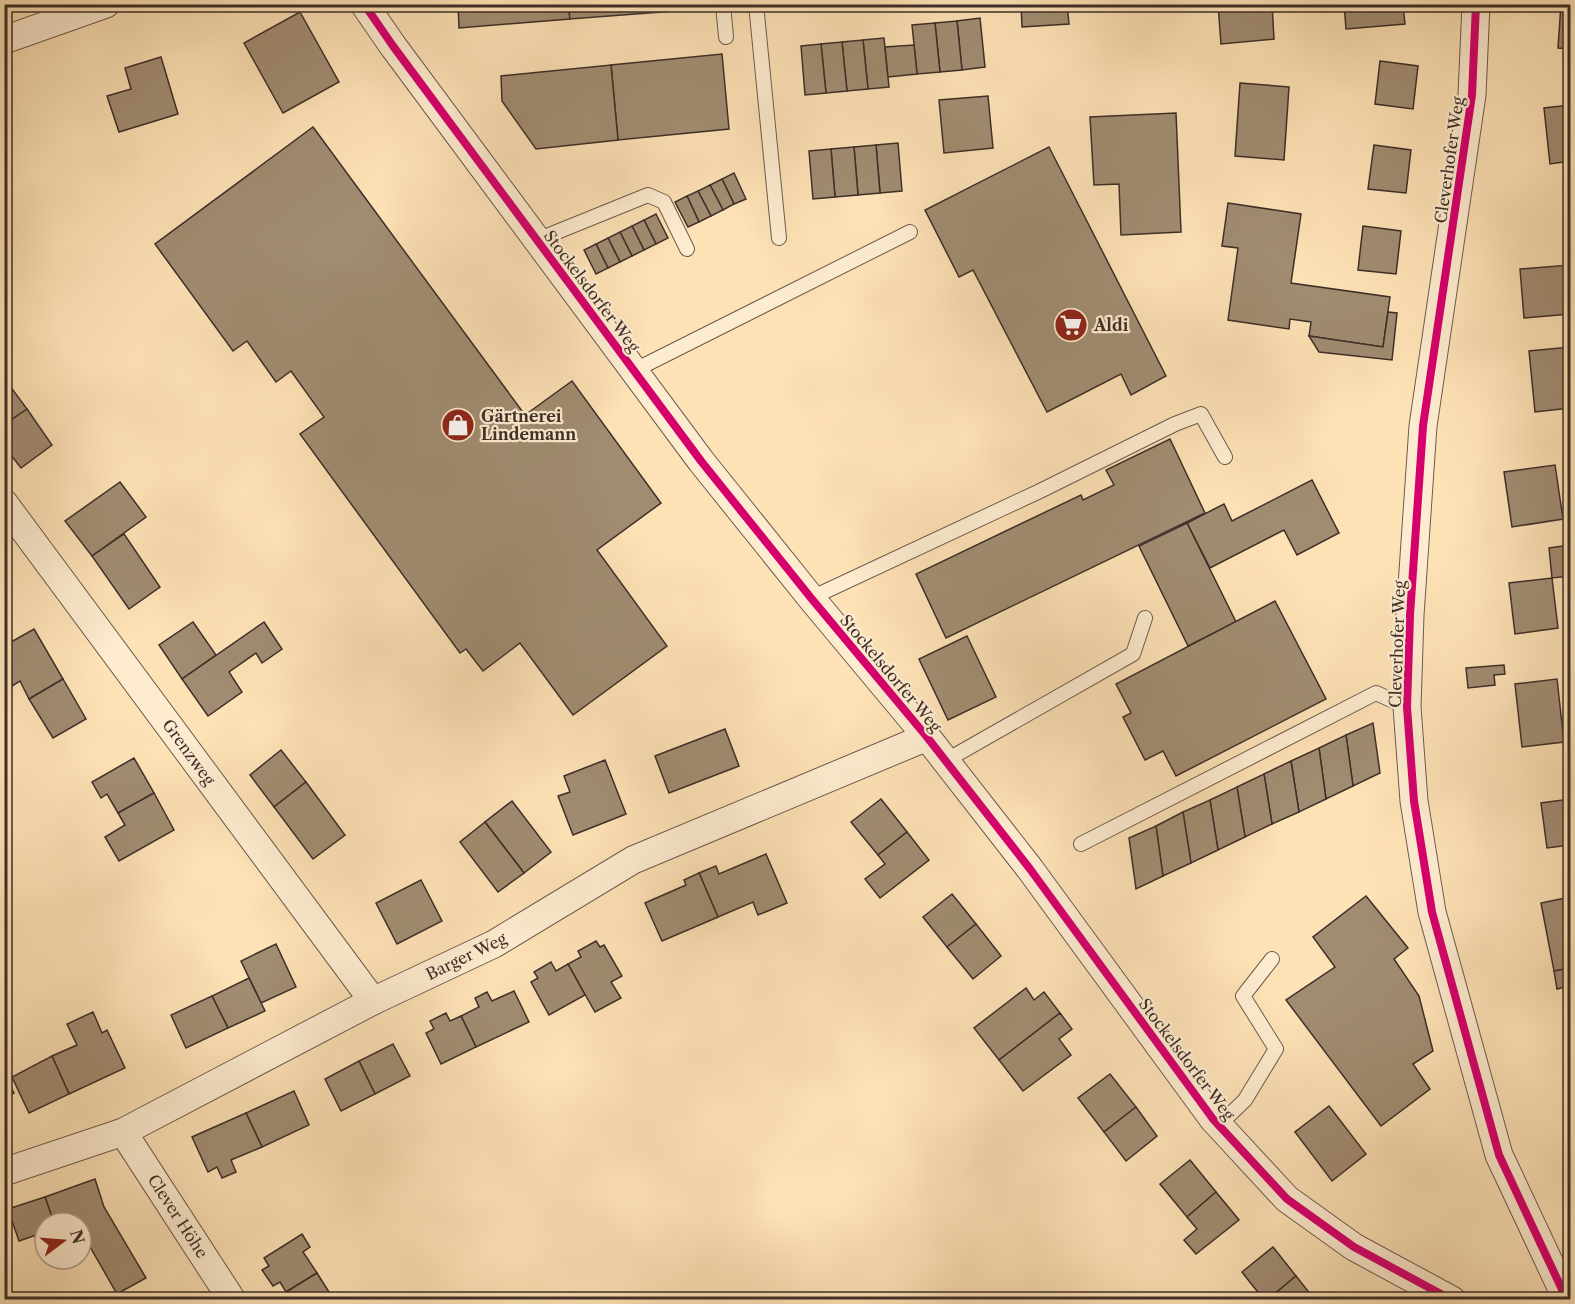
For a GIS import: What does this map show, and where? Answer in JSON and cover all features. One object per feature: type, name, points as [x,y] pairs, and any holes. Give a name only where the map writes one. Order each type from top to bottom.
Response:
[{"type":"street","points":[[4,40],[106,4]]},
{"type":"street","name":"Stockelsdorfer Weg","points":[[364,4],[700,461],[927,737],[1030,869],[1219,1125],[1287,1199],[1354,1247],[1452,1299]]},
{"type":"street","name":"Cleverhofer Weg","points":[[1476,4],[1472,95],[1423,426],[1410,615],[1407,706],[1414,801],[1432,912],[1499,1155],[1567,1299]]},
{"type":"street","name":"Grenzweg","points":[[4,503],[373,1001]]},
{"type":"street","name":"Barger Weg","points":[[4,1172],[123,1132],[373,1001],[494,944],[633,860],[927,737]]},
{"type":"street","name":"Clever Höhe","points":[[123,1132],[232,1299]]},
{"type":"lane","points":[[723,4],[726,37]]},
{"type":"lane","points":[[756,4],[779,238]]},
{"type":"lane","points":[[537,240],[648,195],[664,202],[687,249]]},
{"type":"lane","points":[[633,370],[910,232]]},
{"type":"lane","points":[[811,598],[1040,491],[1175,424],[1201,414],[1225,457]]},
{"type":"lane","points":[[945,761],[1133,654],[1145,618]]},
{"type":"lane","points":[[1081,844],[1376,693],[1407,706]]},
{"type":"lane","points":[[1219,1125],[1245,1100],[1276,1049],[1243,996],[1272,959]]},
{"type":"building","points":[[458,4],[568,4],[570,19],[459,28]]},
{"type":"building","points":[[568,4],[688,4],[688,10],[570,19]]},
{"type":"building","points":[[1021,4],[1067,4],[1069,24],[1022,27]]},
{"type":"building","points":[[1218,4],[1272,4],[1274,39],[1221,44]]},
{"type":"building","points":[[1344,4],[1403,4],[1405,24],[1346,29]]},
{"type":"building","points":[[1561,4],[1570,4],[1570,49],[1558,48]]},
{"type":"building","points":[[300,12],[339,82],[283,113],[244,43]]},
{"type":"building","points":[[980,18],[985,67],[962,70],[957,21]]},
{"type":"building","points":[[957,21],[962,70],[940,72],[935,23]]},
{"type":"building","points":[[935,23],[940,72],[917,74],[912,25]]},
{"type":"building","points":[[884,38],[889,87],[868,89],[863,40]]},
{"type":"building","points":[[863,40],[868,89],[847,91],[842,42]]},
{"type":"building","points":[[842,42],[847,91],[826,93],[821,44]]},
{"type":"building","points":[[821,44],[826,93],[805,95],[801,46]]},
{"type":"building","points":[[914,45],[917,74],[888,77],[885,47]]},
{"type":"building","points":[[722,54],[729,129],[618,140],[611,65]]},
{"type":"building","points":[[161,57],[178,114],[119,132],[107,96],[131,89],[125,68]]},
{"type":"building","points":[[1380,61],[1418,66],[1413,109],[1375,104]]},
{"type":"building","points":[[611,65],[618,140],[536,149],[502,101],[501,76]]},
{"type":"building","points":[[1240,83],[1289,87],[1284,160],[1235,156]]},
{"type":"building","points":[[988,96],[993,148],[944,153],[939,100]]},
{"type":"building","points":[[1570,105],[1570,161],[1550,164],[1544,108]]},
{"type":"building","points":[[1176,113],[1181,232],[1121,235],[1119,184],[1094,185],[1090,117]]},
{"type":"building","name":"Gärtnerei Lindemann","points":[[313,127],[525,415],[572,381],[661,503],[597,550],[667,646],[573,715],[520,643],[483,671],[466,649],[460,653],[300,434],[324,417],[291,371],[276,382],[247,341],[233,351],[155,244]]},
{"type":"building","points":[[898,143],[902,191],[880,193],[876,145]]},
{"type":"building","points":[[876,145],[880,193],[858,195],[854,147]]},
{"type":"building","points":[[1374,145],[1411,150],[1406,193],[1368,189]]},
{"type":"building","points":[[854,147],[858,195],[835,197],[831,149]]},
{"type":"building","name":"Aldi","points":[[1049,147],[1166,376],[1131,395],[1121,374],[1047,412],[973,270],[959,277],[925,210]]},
{"type":"building","points":[[831,149],[835,197],[813,199],[809,151]]},
{"type":"building","points":[[734,173],[746,199],[734,204],[722,179]]},
{"type":"building","points":[[722,179],[734,204],[723,210],[710,185]]},
{"type":"building","points":[[710,185],[723,210],[711,216],[698,191]]},
{"type":"building","points":[[698,191],[711,216],[699,222],[687,196]]},
{"type":"building","points":[[687,196],[699,222],[688,227],[675,202]]},
{"type":"building","points":[[1228,203],[1301,214],[1291,283],[1390,297],[1383,347],[1309,336],[1311,322],[1290,319],[1289,329],[1228,320],[1238,248],[1222,246]]},
{"type":"building","points":[[656,214],[668,238],[656,244],[644,220]]},
{"type":"building","points":[[644,220],[656,244],[644,250],[632,226]]},
{"type":"building","points":[[632,226],[644,250],[632,256],[620,232]]},
{"type":"building","points":[[1363,226],[1401,231],[1396,274],[1358,270]]},
{"type":"building","points":[[620,232],[632,256],[620,262],[608,238]]},
{"type":"building","points":[[608,238],[620,262],[608,268],[596,244]]},
{"type":"building","points":[[596,244],[608,268],[596,274],[584,250]]},
{"type":"building","points":[[1570,265],[1570,314],[1524,318],[1520,269]]},
{"type":"building","points":[[1388,312],[1397,313],[1392,360],[1319,352],[1309,336],[1383,347]]},
{"type":"building","points":[[1570,347],[1570,408],[1535,412],[1529,351]]},
{"type":"building","points":[[4,378],[27,409],[4,425]]},
{"type":"building","points":[[1570,408],[1570,436],[1567,436],[1564,409]]},
{"type":"building","points":[[27,409],[52,445],[21,468],[4,446],[4,425]]},
{"type":"building","points":[[1170,439],[1205,513],[946,638],[916,574],[1081,495],[1083,500],[1114,485],[1106,470]]},
{"type":"building","points":[[1555,465],[1563,519],[1512,527],[1504,472]]},
{"type":"building","points":[[1312,480],[1339,533],[1297,555],[1284,530],[1210,568],[1187,523],[1224,504],[1232,521]]},
{"type":"building","points":[[120,482],[146,517],[92,556],[65,521]]},
{"type":"building","points":[[1187,523],[1236,622],[1188,646],[1139,546]]},
{"type":"building","points":[[124,534],[160,587],[129,609],[92,556]]},
{"type":"building","points":[[1570,545],[1570,576],[1552,578],[1549,548]]},
{"type":"building","points":[[1552,578],[1558,628],[1515,634],[1509,583]]},
{"type":"building","points":[[1275,601],[1326,699],[1176,776],[1163,751],[1145,760],[1123,717],[1131,713],[1116,684]]},
{"type":"building","points":[[193,622],[216,655],[182,679],[159,645]]},
{"type":"building","points":[[264,622],[282,649],[262,663],[256,653],[229,672],[242,692],[208,716],[182,679]]},
{"type":"building","points":[[34,629],[63,679],[29,699],[20,681],[9,688],[4,679],[4,646]]},
{"type":"building","points":[[967,636],[996,697],[948,720],[919,659]]},
{"type":"building","points":[[1504,665],[1505,674],[1494,675],[1495,685],[1468,688],[1466,668]]},
{"type":"building","points":[[63,679],[86,719],[53,738],[29,699]]},
{"type":"building","points":[[1557,679],[1564,742],[1522,747],[1515,684]]},
{"type":"building","points":[[1373,723],[1380,773],[1353,786],[1346,735]]},
{"type":"building","points":[[725,729],[739,766],[669,793],[655,756]]},
{"type":"building","points":[[1346,735],[1353,786],[1326,799],[1319,748]]},
{"type":"building","points":[[1319,748],[1326,799],[1299,812],[1291,761]]},
{"type":"building","points":[[281,750],[306,782],[274,807],[250,775]]},
{"type":"building","points":[[134,758],[154,793],[118,813],[107,794],[101,798],[92,782]]},
{"type":"building","points":[[605,760],[626,814],[573,835],[558,796],[570,792],[564,776]]},
{"type":"building","points":[[1291,761],[1299,812],[1272,824],[1264,774]]},
{"type":"building","points":[[1264,774],[1272,824],[1245,837],[1237,787]]},
{"type":"building","points":[[306,782],[345,835],[313,859],[274,807]]},
{"type":"building","points":[[1237,787],[1245,837],[1218,850],[1210,800]]},
{"type":"building","points":[[154,793],[174,830],[119,861],[105,837],[125,825],[118,813]]},
{"type":"building","points":[[881,799],[907,832],[878,855],[851,822]]},
{"type":"building","points":[[1570,799],[1570,845],[1547,848],[1541,803]]},
{"type":"building","points":[[1210,800],[1218,850],[1191,863],[1183,812]]},
{"type":"building","points":[[512,801],[551,852],[524,873],[485,822]]},
{"type":"building","points":[[1183,812],[1191,863],[1163,876],[1156,826]]},
{"type":"building","points":[[485,822],[524,873],[498,892],[460,842]]},
{"type":"building","points":[[1156,826],[1163,876],[1136,889],[1129,838]]},
{"type":"building","points":[[907,832],[929,860],[880,898],[865,879],[885,864],[878,855]]},
{"type":"building","points":[[766,854],[787,903],[758,915],[753,902],[718,917],[699,873],[716,866],[719,874]]},
{"type":"building","points":[[699,873],[718,917],[662,941],[645,903],[686,885],[684,880]]},
{"type":"building","points":[[421,880],[442,921],[397,944],[376,903]]},
{"type":"building","points":[[952,894],[976,924],[947,947],[923,917]]},
{"type":"building","points":[[1366,896],[1408,948],[1394,959],[1419,996],[1433,1051],[1413,1064],[1430,1089],[1381,1126],[1286,1000],[1335,967],[1313,937]]},
{"type":"building","points":[[1570,897],[1570,968],[1554,971],[1541,903]]},
{"type":"building","points":[[976,924],[1001,956],[973,979],[947,947]]},
{"type":"building","points":[[596,941],[600,947],[604,945],[622,976],[611,982],[621,998],[595,1012],[568,964],[581,957],[578,951]]},
{"type":"building","points":[[276,944],[296,987],[261,1003],[241,961]]},
{"type":"building","points":[[551,962],[556,971],[568,964],[585,995],[549,1015],[531,982],[538,978],[534,972]]},
{"type":"building","points":[[1570,968],[1570,986],[1557,989],[1554,971]]},
{"type":"building","points":[[249,978],[265,1011],[228,1028],[212,996]]},
{"type":"building","points":[[1026,988],[1034,1000],[1044,992],[1060,1013],[999,1060],[974,1028]]},
{"type":"building","points":[[514,991],[529,1022],[476,1047],[461,1016],[479,1007],[475,998],[487,992],[492,1001]]},
{"type":"building","points":[[212,996],[228,1028],[186,1048],[171,1015]]},
{"type":"building","points":[[1570,1008],[1570,1037],[1564,1010]]},
{"type":"building","points":[[93,1012],[102,1033],[107,1030],[125,1068],[69,1094],[52,1056],[77,1045],[67,1024]]},
{"type":"building","points":[[446,1013],[450,1021],[461,1016],[476,1047],[441,1064],[426,1033],[434,1029],[430,1021]]},
{"type":"building","points":[[1060,1013],[1072,1029],[1059,1039],[1071,1055],[1023,1091],[999,1060]]},
{"type":"building","points":[[393,1044],[410,1076],[375,1094],[359,1061]]},
{"type":"building","points":[[52,1056],[69,1094],[29,1113],[12,1077]]},
{"type":"building","points":[[359,1061],[375,1094],[341,1111],[325,1079]]},
{"type":"building","points":[[1110,1074],[1136,1107],[1104,1132],[1078,1098]]},
{"type":"building","points":[[4,1075],[14,1093],[4,1098]]},
{"type":"building","points":[[294,1091],[309,1125],[262,1147],[246,1113]]},
{"type":"building","points":[[1329,1106],[1366,1154],[1332,1181],[1295,1132]]},
{"type":"building","points":[[1136,1107],[1157,1136],[1126,1161],[1104,1132]]},
{"type":"building","points":[[246,1113],[262,1147],[231,1160],[236,1172],[222,1178],[217,1167],[208,1172],[192,1137]]},
{"type":"building","points":[[1190,1160],[1216,1192],[1187,1217],[1160,1184]]},
{"type":"building","points":[[95,1179],[104,1207],[146,1278],[117,1294],[93,1252],[93,1211],[50,1211],[45,1197]]},
{"type":"building","points":[[1216,1192],[1239,1220],[1196,1254],[1184,1240],[1197,1229],[1187,1217]]},
{"type":"building","points":[[45,1197],[50,1211],[33,1211],[33,1236],[19,1241],[8,1209]]},
{"type":"building","points":[[302,1234],[310,1247],[303,1252],[317,1273],[286,1292],[280,1282],[273,1286],[262,1270],[269,1266],[264,1258]]},
{"type":"building","points":[[1273,1247],[1296,1276],[1264,1300],[1242,1272]]},
{"type":"building","points":[[317,1273],[334,1300],[291,1300],[286,1292]]},
{"type":"building","points":[[1296,1276],[1315,1300],[1267,1300]]},
{"type":"cycle path","points":[[364,4],[701,461],[927,737],[1030,869],[1213,1119],[1287,1199],[1354,1247],[1452,1300]]},
{"type":"cycle path","points":[[1476,4],[1472,95],[1423,426],[1410,615],[1407,707],[1414,801],[1432,912],[1499,1155],[1567,1300]]},
{"type":"place","name":"Aldi","points":[[1071,325]]},
{"type":"place","name":"Gärtnerei Lindemann","points":[[458,425]]}]
